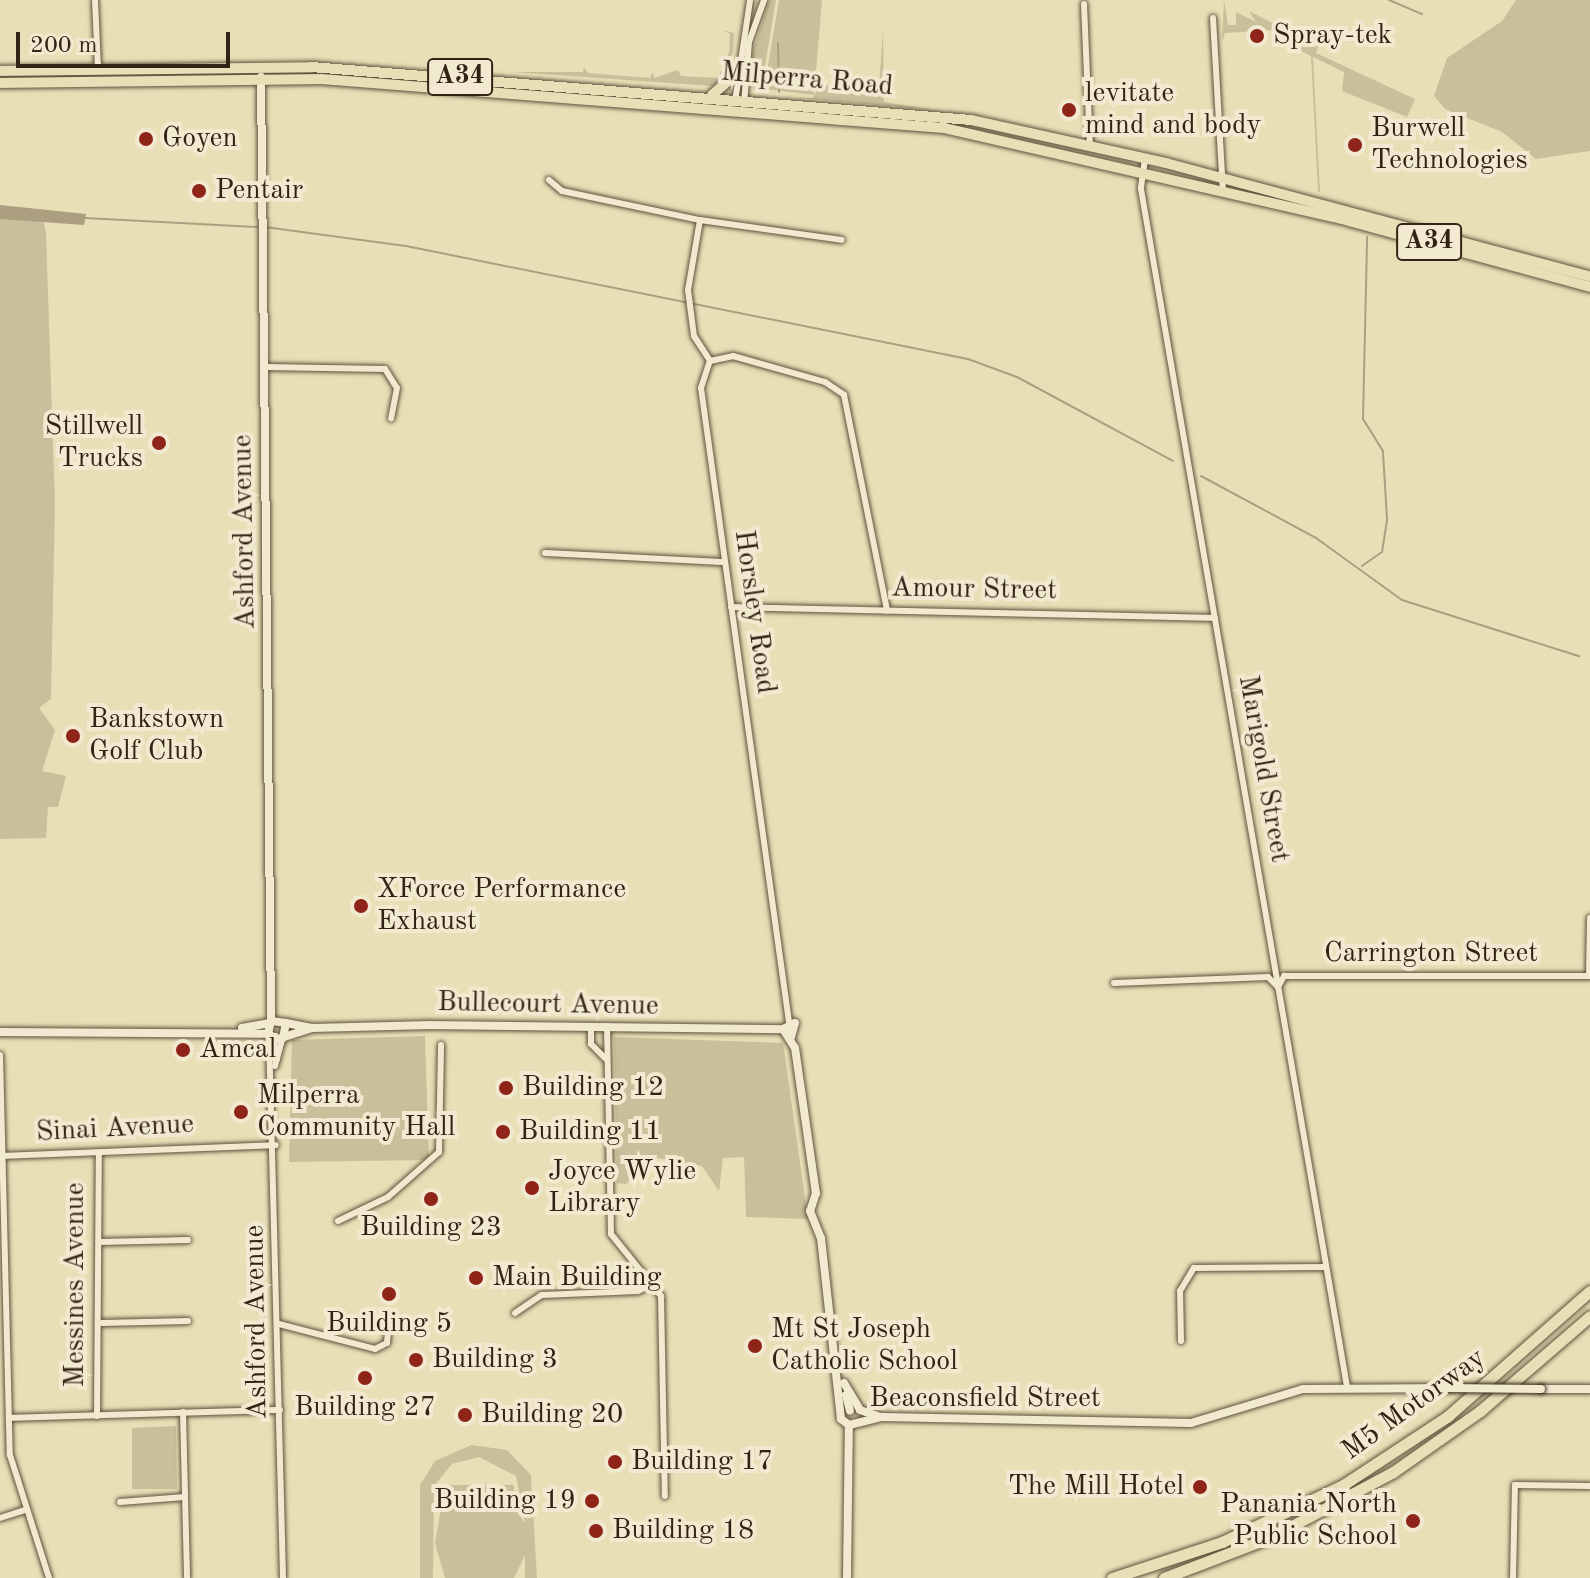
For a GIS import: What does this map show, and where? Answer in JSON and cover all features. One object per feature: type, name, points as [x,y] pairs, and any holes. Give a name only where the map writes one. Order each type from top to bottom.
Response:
[{"type":"highway","name":"Milperra Road","points":[[0,71],[98,68],[712,95],[971,120],[1145,159],[1222,185],[1590,287]]},
{"type":"highway","name":"Milperra Road","points":[[0,83],[261,74],[979,133],[1143,172],[1222,185],[1590,277]]},
{"type":"highway","points":[[712,95],[735,75]]},
{"type":"highway","name":"M5 Motorway","points":[[1112,1578],[1222,1542],[1343,1485],[1458,1408],[1590,1291]]},
{"type":"highway","name":"M5 Motorway","points":[[1164,1578],[1271,1537],[1393,1472],[1480,1411],[1590,1316]]},
{"type":"main road","name":"Ashford Avenue","points":[[261,74],[274,994],[268,1034]]},
{"type":"main road","name":"Ashford Avenue","points":[[274,994],[284,1021]]},
{"type":"main road","name":"Bullecourt Avenue","points":[[270,1022],[284,1021],[312,1028],[786,1026]]},
{"type":"main road","points":[[0,1032],[233,1029],[282,1038],[284,1021]]},
{"type":"main road","points":[[233,1029],[270,1022]]},
{"type":"main road","points":[[786,1026],[798,1028],[791,1037]]},
{"type":"main road","points":[[786,1026],[791,1037],[815,1203],[822,1208],[817,1215],[850,1416],[847,1578]]},
{"type":"main road","name":"Bullecourt Avenue","points":[[282,1038],[312,1028]]},
{"type":"main road","points":[[843,1381],[865,1413]]},
{"type":"main road","name":"Beaconsfield Street","points":[[850,1416],[1204,1422],[1290,1391],[1347,1387],[1590,1389]]},
{"type":"main road","points":[[850,1416],[865,1413],[882,1417]]},
{"type":"street","points":[[95,0],[99,81]]},
{"type":"street","points":[[740,98],[735,75],[750,0]]},
{"type":"street","points":[[738,111],[749,42],[764,0]]},
{"type":"street","points":[[1084,4],[1090,145]]},
{"type":"street","points":[[1213,18],[1222,185]]},
{"type":"street","name":"Marigold Street","points":[[1145,159],[1143,172],[1215,618],[1347,1387]]},
{"type":"street","points":[[549,180],[562,191],[700,220],[842,240]]},
{"type":"street","points":[[700,220],[688,290],[691,317],[710,361],[733,356],[800,375],[832,385],[848,401],[887,611]]},
{"type":"street","name":"Horsley Road","points":[[710,361],[700,383],[786,1026]]},
{"type":"street","points":[[265,367],[385,369],[397,388],[391,418]]},
{"type":"street","points":[[545,553],[724,562]]},
{"type":"street","name":"Amour Street","points":[[731,607],[1215,618]]},
{"type":"street","points":[[1590,918],[1590,976]]},
{"type":"street","name":"Carrington Street","points":[[1278,987],[1284,976],[1590,976]]},
{"type":"street","points":[[1114,983],[1268,977],[1278,987]]},
{"type":"street","points":[[591,1026],[591,1044],[606,1059]]},
{"type":"street","points":[[607,1026],[611,1234],[652,1284],[662,1306],[665,1496]]},
{"type":"street","name":"Ashford Avenue","points":[[268,1034],[275,1066],[283,1578]]},
{"type":"street","name":"Ashford Avenue","points":[[275,1066],[282,1038]]},
{"type":"street","points":[[338,1221],[388,1197],[437,1157],[441,1045]]},
{"type":"street","points":[[0,1055],[9,1418],[24,1510],[49,1578]]},
{"type":"street","name":"Sinai Avenue","points":[[4,1156],[99,1155],[276,1145]]},
{"type":"street","name":"Messines Avenue","points":[[97,1416],[102,1323],[99,1155]]},
{"type":"street","points":[[99,1242],[188,1240]]},
{"type":"street","points":[[1181,1341],[1180,1291],[1194,1268],[1326,1267]]},
{"type":"street","points":[[515,1313],[542,1295],[638,1291],[652,1284]]},
{"type":"street","points":[[102,1323],[188,1321]]},
{"type":"street","points":[[279,1324],[375,1349],[389,1339],[389,1322]]},
{"type":"street","points":[[9,1418],[280,1410]]},
{"type":"street","points":[[183,1412],[187,1578]]},
{"type":"street","points":[[1513,1578],[1515,1485],[1590,1486]]},
{"type":"street","points":[[120,1502],[185,1497]]},
{"type":"street","points":[[0,1518],[24,1510]]},
{"type":"shaded area","points":[[769,0],[776,0],[761,89],[754,91],[751,58]]},
{"type":"shaded area","points":[[779,0],[822,0],[814,95],[764,89]]},
{"type":"shaded area","points":[[1224,0],[1228,25],[1236,25],[1236,12],[1256,22],[1249,11],[1316,45],[1320,40],[1316,53],[1415,99],[1407,117],[1342,91],[1344,72],[1313,57],[1318,192],[1311,56],[1278,40],[1277,30],[1225,33],[1222,42]]},
{"type":"shaded area","points":[[1516,0],[1590,0],[1590,151],[1536,159],[1502,132],[1445,109],[1434,96],[1447,58],[1502,21]]},
{"type":"shaded area","points":[[883,29],[884,102],[942,111],[789,97],[813,98],[822,78],[826,85],[879,88]]},
{"type":"shaded area","points":[[723,30],[734,33],[733,51],[725,77],[712,86],[513,72],[583,72],[584,67],[588,73],[650,78],[653,72],[654,78],[678,70],[681,76],[718,78],[729,52],[730,34]]},
{"type":"shaded area","points":[[0,205],[86,214],[84,225],[0,219]]},
{"type":"shaded area","name":"Bankstown Golf Club","points":[[0,215],[42,216],[46,232],[55,504],[51,699],[39,708],[55,730],[42,771],[66,776],[58,807],[48,807],[46,838],[0,839]]},
{"type":"shaded area","points":[[425,1036],[429,1160],[289,1162],[292,1040]]},
{"type":"shaded area","points":[[614,1037],[783,1043],[808,1219],[746,1217],[744,1157],[723,1158],[719,1191],[702,1166],[652,1157],[626,1184],[617,1183]]},
{"type":"shaded area","points":[[176,1426],[177,1489],[132,1489],[132,1428]]},
{"type":"shaded area","points":[[471,1445],[507,1450],[531,1475],[537,1578],[525,1578],[525,1555],[514,1578],[445,1578],[435,1543],[445,1485],[514,1485],[514,1508],[525,1523],[516,1476],[479,1457],[452,1464],[434,1486],[433,1578],[420,1578],[420,1485],[435,1461]]},
{"type":"waterway","points":[[1389,0],[1422,14]]},
{"type":"waterway","points":[[778,43],[779,92]]},
{"type":"waterway","points":[[770,81],[778,87]]},
{"type":"waterway","points":[[85,218],[258,227]]},
{"type":"waterway","points":[[265,227],[406,246],[968,359],[1017,377],[1173,461]]},
{"type":"waterway","points":[[1362,566],[1382,552],[1387,519],[1383,451],[1363,419],[1367,237]]},
{"type":"waterway","points":[[1201,476],[1316,538],[1402,600],[1579,656]]},
{"type":"place","name":"Spray-tek","points":[[1257,36]]},
{"type":"place","name":"levitate mind and body","points":[[1069,110]]},
{"type":"place","name":"Goyen","points":[[146,139]]},
{"type":"place","name":"Burwell Technologies","points":[[1355,145]]},
{"type":"place","name":"Pentair","points":[[199,191]]},
{"type":"place","name":"Stillwell Trucks","points":[[159,443]]},
{"type":"place","name":"Bankstown Golf Club","points":[[73,736]]},
{"type":"place","name":"XForce Performance Exhaust","points":[[361,906]]},
{"type":"place","name":"Amcal","points":[[183,1050]]},
{"type":"place","name":"Building 12","points":[[506,1088]]},
{"type":"place","name":"Milperra Community Hall","points":[[241,1112]]},
{"type":"place","name":"Building 11","points":[[503,1132]]},
{"type":"place","name":"Joyce Wylie Library","points":[[532,1188]]},
{"type":"place","name":"Building 23","points":[[431,1199]]},
{"type":"place","name":"Main Building","points":[[476,1278]]},
{"type":"place","name":"Building 5","points":[[389,1294]]},
{"type":"place","name":"Mt St Joseph Catholic School","points":[[755,1346]]},
{"type":"place","name":"Building 3","points":[[416,1360]]},
{"type":"place","name":"Building 27","points":[[365,1378]]},
{"type":"place","name":"Building 20","points":[[465,1415]]},
{"type":"place","name":"Building 17","points":[[615,1462]]},
{"type":"place","name":"The Mill Hotel","points":[[1200,1487]]},
{"type":"place","name":"Building 19","points":[[592,1501]]},
{"type":"place","name":"Panania North Public School","points":[[1413,1521]]},
{"type":"place","name":"Building 18","points":[[596,1531]]}]
